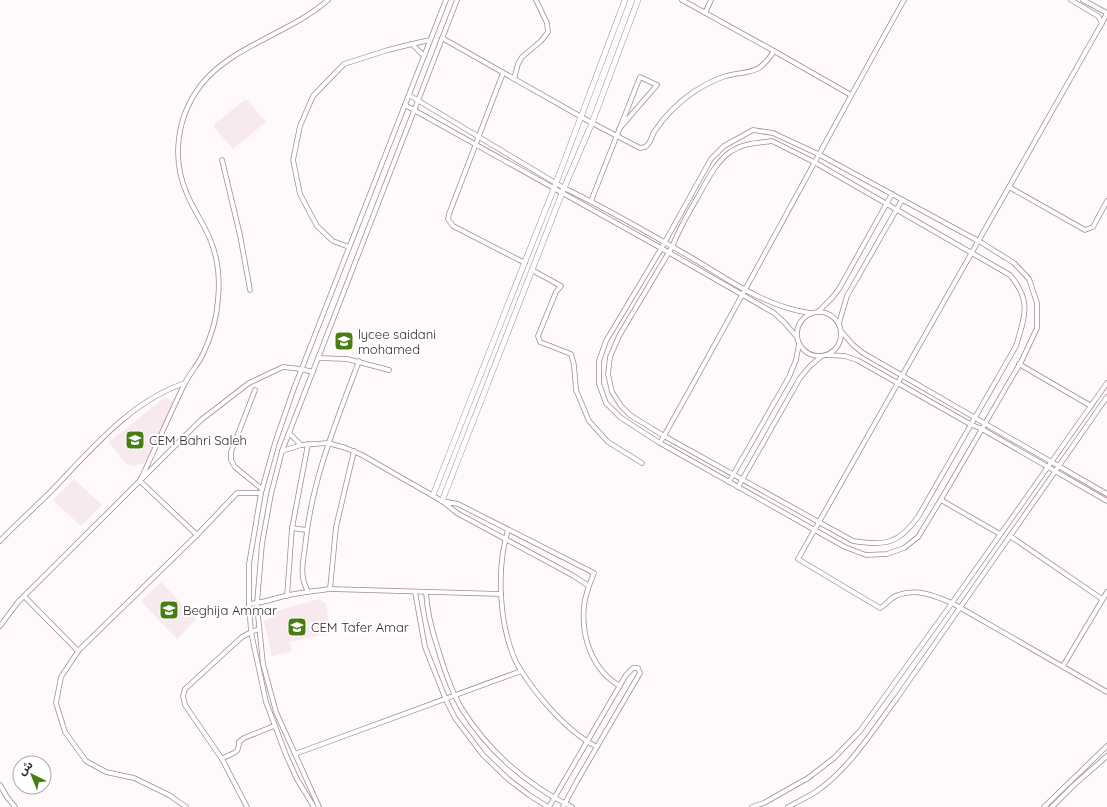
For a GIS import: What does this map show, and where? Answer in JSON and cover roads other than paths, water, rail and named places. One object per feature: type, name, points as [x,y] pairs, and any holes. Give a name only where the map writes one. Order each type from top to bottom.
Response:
[{"type":"street","points":[[140,481],[185,383],[203,354],[216,316],[219,279],[217,261],[211,240],[187,195],[182,180],[178,147],[180,129],[184,115],[200,86],[216,68],[309,15],[328,0]]},
{"type":"street","points":[[314,807],[297,779],[274,726],[266,702],[251,632],[249,564],[261,491],[275,443],[301,369],[446,0]]},
{"type":"street","points":[[319,807],[276,712],[263,664],[257,603],[262,544],[271,494],[282,451],[457,0]]},
{"type":"street","points":[[514,79],[518,64],[522,57],[541,41],[548,32],[547,23],[536,0]]},
{"type":"street","points":[[433,495],[554,189],[625,0]]},
{"type":"street","points":[[442,501],[562,193],[592,123],[638,0]]},
{"type":"street","points":[[682,0],[851,95]]},
{"type":"street","points":[[705,13],[711,0]]},
{"type":"street","points":[[660,443],[746,290],[818,154],[904,0]]},
{"type":"street","points":[[1071,0],[1098,16],[1102,23]]},
{"type":"street","points":[[1083,0],[1107,13],[1102,23],[798,559],[880,608],[896,595],[917,592],[931,594],[952,603],[1107,692]]},
{"type":"street","points":[[442,38],[592,123],[640,148],[646,148],[654,133],[672,110],[695,91],[722,77],[757,69],[768,61],[774,51]]},
{"type":"street","points":[[349,247],[334,241],[317,226],[300,194],[293,160],[300,126],[313,96],[344,64],[388,50],[430,40]]},
{"type":"street","points":[[412,44],[424,56]]},
{"type":"street","points":[[503,73],[449,214],[449,222],[453,226],[524,264]]},
{"type":"street","points":[[591,201],[619,129],[640,77],[657,85],[619,129]]},
{"type":"street","points":[[409,96],[564,188],[591,201],[746,290],[787,309],[810,313]]},
{"type":"street","points":[[405,105],[415,109],[554,189],[661,248],[779,317],[796,336],[799,344],[811,355],[845,356],[857,360],[970,424],[982,429],[1107,501]]},
{"type":"street","points":[[753,130],[773,133],[818,154],[892,194],[1014,263],[1029,280],[1037,303],[1037,328],[986,423],[918,537],[904,548],[887,554],[866,556],[845,547],[729,482],[660,443],[620,417],[606,403],[599,384],[599,361],[606,341],[711,159],[724,146],[738,137],[753,130]]},
{"type":"street","points":[[772,142],[814,162],[1010,275],[1018,284],[1024,301],[1025,317],[1016,346],[918,517],[910,528],[901,536],[888,542],[871,544],[853,541],[664,436],[630,415],[621,406],[612,392],[608,374],[610,357],[619,336],[672,247],[677,234],[714,168],[731,152],[752,143],[772,142]]},
{"type":"street","points":[[222,160],[240,235],[250,290]]},
{"type":"street","points":[[1009,187],[1085,230],[1093,227],[1107,201]]},
{"type":"street","points":[[819,311],[839,289],[892,194]]},
{"type":"street","points":[[839,323],[847,296],[902,200]]},
{"type":"street","points":[[532,270],[561,286],[556,292],[538,336],[540,342],[571,354],[574,365],[576,390],[589,421],[608,442],[642,462]]},
{"type":"street","points":[[738,487],[800,378],[810,366],[837,347],[840,342],[841,331],[839,323],[836,319],[828,313],[819,311],[810,313],[799,322],[796,336]]},
{"type":"street","points":[[841,331],[863,353],[1107,494]]},
{"type":"street","points":[[729,482],[789,377],[796,360],[799,344]]},
{"type":"street","points":[[318,358],[347,359],[389,370]]},
{"type":"street","points":[[308,592],[302,575],[306,530],[310,510],[328,443],[358,361]]},
{"type":"street","points":[[1019,364],[1091,406]]},
{"type":"street","points":[[0,626],[24,596],[202,420],[250,383],[283,367],[312,372]]},
{"type":"street","points":[[0,541],[56,486],[90,449],[112,429],[142,404],[173,387],[185,383]]},
{"type":"street","points":[[752,807],[764,803],[808,778],[834,758],[860,731],[1107,383]]},
{"type":"street","points":[[255,390],[231,452],[230,460],[235,467],[261,491]]},
{"type":"street","points":[[788,807],[817,790],[841,770],[862,746],[1107,397]]},
{"type":"street","points":[[289,433],[301,445]]},
{"type":"street","points":[[282,451],[301,445],[328,443],[354,451],[433,495],[457,513],[572,575],[589,586]]},
{"type":"street","points":[[287,596],[292,528],[308,444]]},
{"type":"street","points":[[330,589],[336,527],[354,451]]},
{"type":"street","points":[[140,481],[197,535]]},
{"type":"street","points":[[186,807],[168,795],[134,778],[106,772],[86,761],[65,732],[56,703],[62,678],[78,651],[197,535],[237,493],[261,491]]},
{"type":"street","points":[[941,500],[1000,534]]},
{"type":"street","points":[[442,501],[458,504],[594,573],[584,605],[584,629],[587,645],[595,661],[606,676],[620,686]]},
{"type":"street","points":[[292,528],[306,530]]},
{"type":"street","points":[[508,530],[505,539],[501,572],[501,594],[506,635],[516,661],[527,680],[557,717],[587,742],[597,747]]},
{"type":"street","points":[[1010,536],[1102,600]]},
{"type":"street","points":[[249,604],[330,589],[501,594]]},
{"type":"street","points":[[416,592],[425,647],[446,700],[455,718],[483,755],[508,779],[529,795],[549,807],[620,686],[631,670],[636,667],[638,668],[640,673],[564,805]]},
{"type":"street","points":[[426,592],[432,630],[443,664],[456,696],[475,728],[506,762],[530,783],[564,805],[572,807]]},
{"type":"street","points":[[1063,666],[1107,592]]},
{"type":"street","points":[[24,596],[78,651]]},
{"type":"street","points":[[246,807],[222,759],[185,705],[183,696],[185,689],[242,637],[259,629]]},
{"type":"street","points":[[295,754],[446,700],[521,671]]},
{"type":"street","points":[[222,759],[237,752],[239,749],[239,742],[244,738],[274,726]]},
{"type":"street","points":[[1044,807],[1107,746]]},
{"type":"street","points":[[1052,807],[1107,756]]},
{"type":"street","points":[[0,785],[15,807]]},
{"type":"place","name":"lycee saidani mohamed","points":[[344,341]]},
{"type":"place","name":"CEM Bahri Saleh","points":[[135,440]]},
{"type":"place","name":"Beghija Ammar","points":[[169,610]]},
{"type":"place","name":"CEM Tafer Amar","points":[[297,627]]}]
